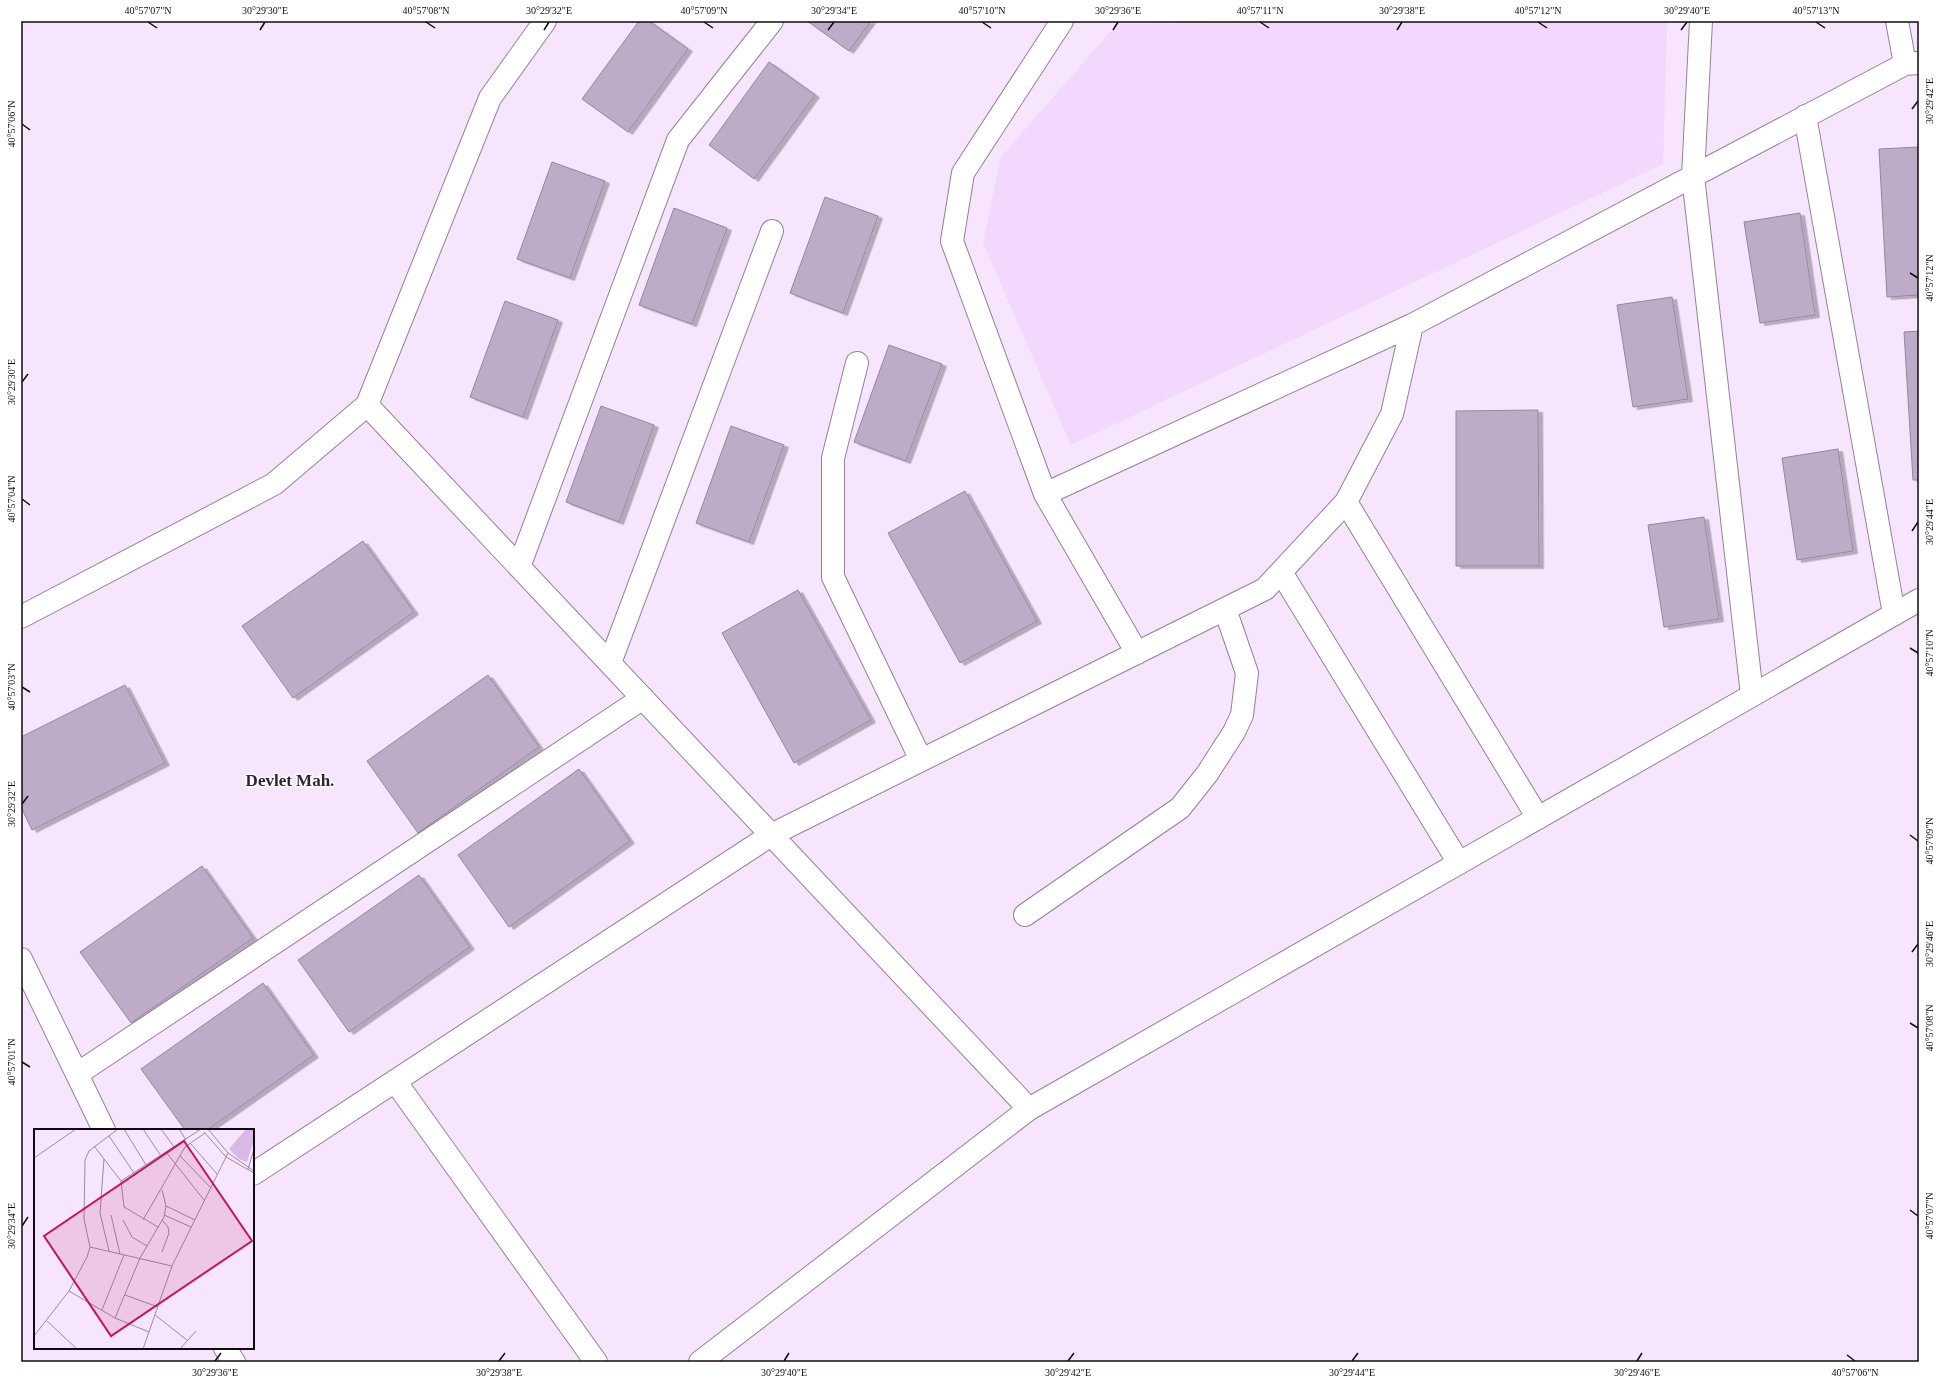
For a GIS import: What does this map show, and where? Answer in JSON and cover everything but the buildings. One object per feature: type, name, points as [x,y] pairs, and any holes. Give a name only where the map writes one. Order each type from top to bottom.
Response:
[{"type":"street","points":[[21,616],[274,484],[367,405],[490,98],[545,21]]},
{"type":"street","points":[[519,566],[678,140],[772,21]]},
{"type":"street","points":[[1062,21],[963,173],[952,241],[1045,494],[1136,653]]},
{"type":"street","points":[[1701,21],[1693,176],[1752,695]]},
{"type":"street","points":[[1045,494],[1412,325],[1805,116],[1912,63],[1897,21]]},
{"type":"street","points":[[1805,116],[1894,614]]},
{"type":"street","points":[[610,663],[772,231]]},
{"type":"street","points":[[254,1173],[771,834],[1265,589],[1346,502],[1392,414],[1412,325]]},
{"type":"street","points":[[857,363],[833,458],[833,577],[921,760]]},
{"type":"street","points":[[367,405],[1029,1109]]},
{"type":"street","points":[[1346,502],[1538,818]]},
{"type":"street","points":[[1281,572],[1459,863]]},
{"type":"street","points":[[700,1362],[1029,1109],[1919,600]]},
{"type":"street","points":[[1025,915],[1180,808],[1234,732],[1242,715],[1247,673],[1225,609]]},
{"type":"street","points":[[77,1074],[643,698]]},
{"type":"street","points":[[21,959],[104,1129]]},
{"type":"street","points":[[395,1081],[596,1362]]},
{"type":"street","points":[[226,1349],[234,1362]]},
{"type":"shaded area","points":[[1411,21],[1667,21],[1663,164],[1071,445],[983,243],[1001,157],[1117,24]]},
{"type":"district","name":"Devlet Mah.","points":[[290,780]]}]
